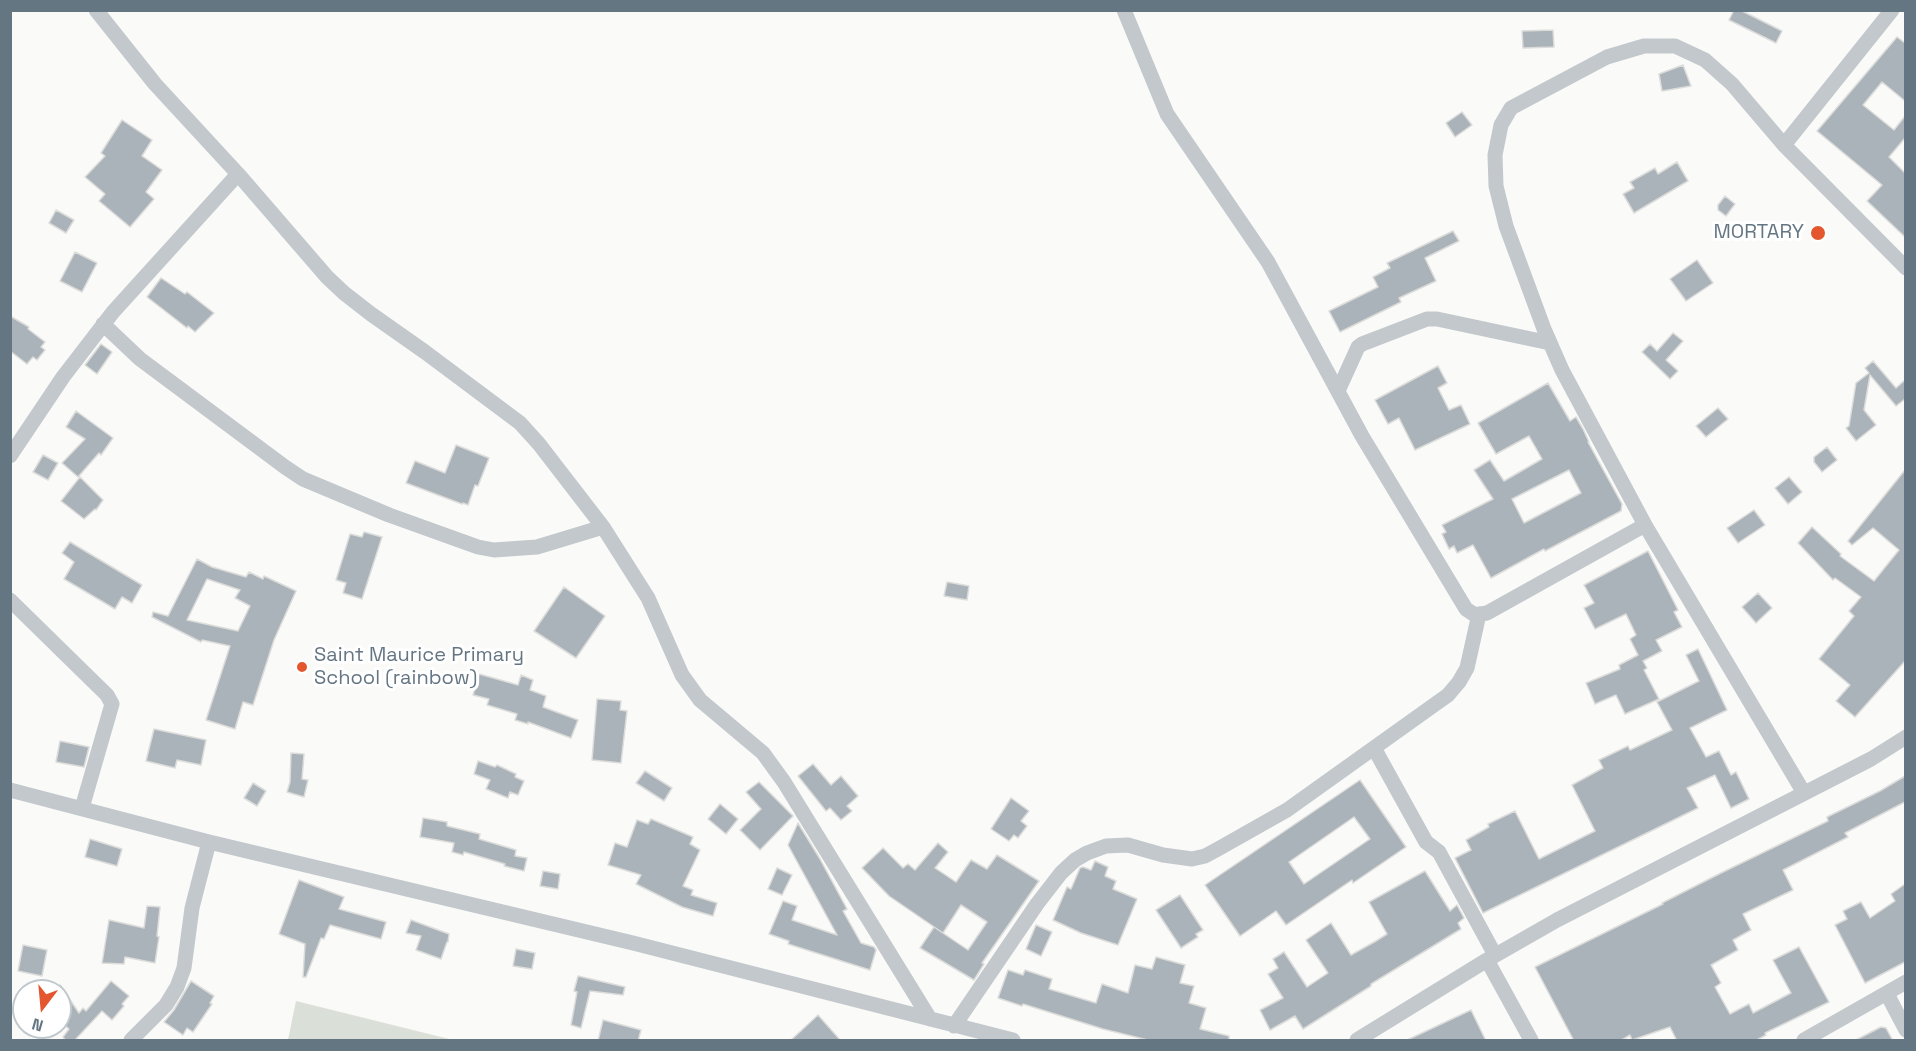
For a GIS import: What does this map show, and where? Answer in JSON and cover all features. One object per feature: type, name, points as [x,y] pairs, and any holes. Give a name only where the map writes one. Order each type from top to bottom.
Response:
[{"type":"street","points":[[96,10],[155,84],[238,174],[327,277],[344,293],[520,423],[539,444],[603,527],[648,598],[682,675],[700,700],[763,753],[784,782],[930,1018]]},
{"type":"street","points":[[1124,10],[1167,114],[1268,262],[1362,436],[1466,609],[1475,615],[1487,613],[1646,525]]},
{"type":"street","points":[[1784,145],[1892,10]]},
{"type":"street","points":[[1804,793],[1646,525],[1562,370],[1506,226],[1496,186],[1495,154],[1501,125],[1511,108],[1607,57],[1644,46],[1675,46],[1705,60],[1732,84],[1784,145],[1905,268]]},
{"type":"street","points":[[10,456],[63,377],[103,324],[238,174]]},
{"type":"street","points":[[1338,391],[1358,347],[1427,320],[1437,319],[1550,343]]},
{"type":"street","points":[[103,324],[140,359],[285,467],[303,479],[389,515],[478,548],[494,550],[537,547],[603,527]]},
{"type":"street","points":[[10,600],[107,695],[112,704],[82,808]]},
{"type":"street","points":[[954,1026],[1037,903],[1061,873],[1075,860],[1106,846],[1128,845],[1182,858],[1192,859],[1205,856],[1287,810],[1448,694],[1459,682],[1467,668],[1479,614]]},
{"type":"street","points":[[1357,1041],[1491,957],[1557,920],[1871,759],[1905,736]]},
{"type":"street","points":[[1374,748],[1426,842],[1439,852],[1531,1041]]},
{"type":"street","points":[[10,790],[209,842],[622,940],[1013,1041]]},
{"type":"street","points":[[131,1041],[166,1005],[180,978],[188,945],[192,908],[209,842]]},
{"type":"street","points":[[1804,1041],[1905,982]]},
{"type":"street","points":[[1887,994],[1905,1030]]},
{"type":"shaded area","points":[[296,1001],[453,1040],[288,1040]]},
{"type":"building","points":[[1734,10],[1740,10],[1782,31],[1776,43],[1729,20]]},
{"type":"building","points":[[1553,30],[1554,47],[1523,48],[1522,31]]},
{"type":"building","points":[[1897,37],[1905,43],[1905,101],[1882,82],[1863,105],[1894,130],[1905,116],[1905,138],[1889,157],[1905,173],[1905,237],[1867,201],[1882,185],[1817,131]]},
{"type":"building","points":[[1683,65],[1691,86],[1662,91],[1659,74]]},
{"type":"building","points":[[1462,112],[1472,125],[1455,137],[1446,123]]},
{"type":"building","points":[[122,120],[152,140],[142,156],[162,170],[146,192],[154,199],[130,227],[99,201],[105,194],[85,177],[105,156],[101,153]]},
{"type":"building","points":[[1677,162],[1688,181],[1634,213],[1623,194],[1634,188],[1630,182],[1655,168],[1658,174]]},
{"type":"building","points":[[1725,196],[1735,204],[1726,216],[1718,210],[1718,205]]},
{"type":"building","points":[[56,210],[74,220],[66,233],[49,223]]},
{"type":"building","points":[[1453,231],[1459,241],[1425,258],[1436,281],[1399,298],[1401,302],[1340,332],[1329,311],[1378,287],[1373,277],[1390,268],[1387,263]]},
{"type":"building","points":[[75,252],[97,263],[82,292],[60,281]]},
{"type":"building","points":[[1697,260],[1713,283],[1686,301],[1670,279]]},
{"type":"building","points":[[161,278],[185,294],[187,292],[214,313],[195,332],[147,297]]},
{"type":"building","points":[[10,316],[29,327],[28,329],[45,342],[41,347],[45,350],[37,360],[33,357],[27,364],[10,351]]},
{"type":"building","points":[[1673,333],[1683,341],[1666,360],[1678,371],[1670,379],[1642,352],[1650,344],[1657,351]]},
{"type":"building","points":[[101,344],[112,352],[97,374],[85,365]]},
{"type":"building","points":[[1873,361],[1896,388],[1905,380],[1905,399],[1896,406],[1870,375],[1864,410],[1876,425],[1856,441],[1846,428],[1849,426],[1856,383],[1869,373],[1865,368]]},
{"type":"building","points":[[1438,366],[1447,383],[1438,388],[1449,410],[1461,405],[1470,424],[1415,450],[1399,418],[1388,424],[1375,400]]},
{"type":"building","points":[[1548,383],[1570,421],[1576,417],[1583,429],[1622,504],[1621,511],[1491,578],[1473,545],[1457,553],[1454,546],[1449,549],[1442,534],[1446,532],[1442,525],[1493,499],[1474,470],[1490,460],[1504,481],[1542,459],[1529,436],[1496,454],[1478,423]],"holes":[[[1569,470],[1581,493],[1524,523],[1512,499]]]},
{"type":"building","points":[[1718,408],[1728,419],[1706,437],[1696,426]]},
{"type":"building","points":[[76,411],[113,438],[101,455],[99,453],[78,477],[62,463],[85,439],[66,427]]},
{"type":"building","points":[[456,445],[489,458],[468,505],[406,483],[415,461],[445,473]]},
{"type":"building","points":[[1827,447],[1837,460],[1822,472],[1814,462],[1814,457]]},
{"type":"building","points":[[43,455],[58,463],[48,480],[33,472]]},
{"type":"building","points":[[1905,470],[1905,661],[1855,717],[1836,701],[1850,685],[1819,659],[1854,616],[1849,611],[1861,597],[1835,578],[1833,580],[1798,543],[1812,527],[1841,554],[1840,556],[1874,581],[1899,550],[1873,528],[1852,545],[1848,541]]},
{"type":"building","points":[[80,477],[103,500],[96,510],[84,519],[61,501]]},
{"type":"building","points":[[1789,477],[1802,492],[1788,504],[1775,488]]},
{"type":"building","points":[[1754,510],[1765,525],[1738,543],[1727,528]]},
{"type":"building","points":[[364,532],[382,537],[362,599],[343,593],[346,583],[336,580],[350,534],[362,537]]},
{"type":"building","points":[[70,542],[142,585],[132,603],[122,597],[115,609],[64,579],[74,562],[62,553]]},
{"type":"building","points":[[1648,551],[1678,610],[1674,612],[1682,627],[1656,640],[1662,651],[1643,661],[1647,668],[1644,670],[1659,699],[1625,714],[1616,695],[1595,704],[1586,683],[1620,669],[1619,665],[1638,655],[1630,639],[1636,635],[1626,614],[1595,629],[1584,608],[1594,603],[1584,585]]},
{"type":"building","points":[[197,559],[212,567],[246,577],[249,572],[263,579],[264,576],[296,591],[274,640],[253,705],[243,702],[235,729],[206,720],[230,646],[202,640],[201,642],[152,617],[153,612],[168,616]],"holes":[[[207,579],[240,590],[235,598],[250,606],[238,631],[187,620]]]},
{"type":"building","points":[[947,582],[969,586],[967,600],[944,596]]},
{"type":"building","points":[[564,587],[605,616],[576,658],[534,631]]},
{"type":"building","points":[[1758,593],[1772,608],[1756,623],[1742,607]]},
{"type":"building","points":[[1698,649],[1727,710],[1690,728],[1706,757],[1719,751],[1731,775],[1736,772],[1749,799],[1731,808],[1715,775],[1687,788],[1698,808],[1483,913],[1455,858],[1471,850],[1466,840],[1489,827],[1488,824],[1515,811],[1539,859],[1595,831],[1572,785],[1603,768],[1599,760],[1628,746],[1630,750],[1672,730],[1657,702],[1699,681],[1686,655]]},
{"type":"building","points":[[479,674],[518,685],[521,675],[533,680],[530,690],[546,696],[543,707],[578,720],[571,738],[528,722],[528,724],[515,720],[517,714],[487,705],[489,699],[473,695]]},
{"type":"building","points":[[597,699],[621,701],[620,710],[627,711],[621,763],[592,760]]},
{"type":"building","points":[[154,729],[206,740],[201,765],[177,760],[175,768],[146,761]]},
{"type":"building","points":[[60,741],[89,747],[84,767],[56,762]]},
{"type":"building","points":[[291,753],[304,754],[302,779],[308,780],[304,797],[287,792],[290,782]]},
{"type":"building","points":[[478,761],[495,767],[497,765],[516,774],[515,777],[524,781],[518,795],[510,792],[508,798],[486,789],[490,780],[474,774]]},
{"type":"building","points":[[813,764],[831,785],[841,776],[858,796],[847,806],[852,811],[841,820],[830,808],[826,811],[798,776]]},
{"type":"building","points":[[645,771],[672,788],[664,801],[636,783]]},
{"type":"building","points":[[1905,776],[1905,802],[1845,833],[1848,837],[1783,870],[1793,890],[1743,914],[1751,930],[1733,940],[1738,950],[1711,965],[1721,983],[1715,987],[1730,1014],[1749,1004],[1753,1013],[1791,993],[1773,960],[1799,947],[1829,1002],[1765,1033],[1766,1035],[1755,1041],[1677,1041],[1670,1027],[1632,1040],[1630,1035],[1620,1041],[1574,1041],[1535,967],[1828,821],[1827,817]]},
{"type":"building","points":[[1360,780],[1406,847],[1286,925],[1276,911],[1240,936],[1205,885]],"holes":[[[1354,817],[1370,839],[1304,884],[1289,862]]]},
{"type":"building","points":[[759,782],[793,816],[760,850],[740,830],[761,809],[746,792]]},
{"type":"building","points":[[253,783],[266,791],[257,806],[244,798]]},
{"type":"building","points":[[1011,798],[1029,811],[1021,821],[1027,826],[1018,838],[1014,835],[1009,841],[991,829]]},
{"type":"building","points":[[720,804],[738,819],[726,834],[708,819]]},
{"type":"building","points":[[423,818],[447,822],[447,826],[480,834],[479,839],[516,850],[515,856],[527,858],[524,871],[464,852],[463,855],[452,852],[454,843],[420,837]]},
{"type":"building","points":[[651,819],[693,837],[690,844],[700,850],[683,886],[693,890],[691,895],[717,903],[713,916],[682,907],[636,884],[641,875],[608,865],[615,843],[627,847],[637,820],[648,824]]},
{"type":"building","points":[[798,823],[847,909],[843,911],[861,943],[874,947],[876,950],[870,970],[788,944],[789,941],[769,934],[783,901],[797,906],[792,920],[837,935],[788,845]]},
{"type":"building","points":[[90,839],[122,849],[117,866],[85,857]]},
{"type":"building","points":[[938,843],[948,852],[935,868],[956,882],[971,860],[987,869],[997,855],[1039,881],[982,963],[984,964],[974,980],[920,948],[934,927],[968,950],[987,922],[961,905],[943,933],[889,896],[862,868],[883,848],[903,868],[908,864],[915,870]]},
{"type":"building","points":[[1095,861],[1108,867],[1105,876],[1116,881],[1113,889],[1137,899],[1118,945],[1081,933],[1053,920],[1067,887],[1071,889],[1080,868],[1091,870]]},
{"type":"building","points":[[777,868],[792,875],[782,895],[768,889]]},
{"type":"building","points":[[543,871],[560,874],[558,889],[540,886]]},
{"type":"building","points":[[1425,871],[1450,911],[1457,905],[1464,918],[1458,923],[1461,929],[1303,1029],[1295,1016],[1270,1030],[1260,1010],[1283,998],[1268,974],[1278,968],[1273,959],[1284,952],[1307,987],[1328,973],[1306,940],[1331,923],[1351,955],[1376,941],[1387,934],[1369,902]]},
{"type":"building","points":[[299,880],[344,897],[339,909],[386,922],[381,939],[330,925],[324,939],[321,938],[306,977],[303,977],[305,944],[279,934]]},
{"type":"building","points":[[1905,884],[1905,962],[1865,983],[1835,925],[1847,919],[1843,911],[1861,902],[1870,918],[1895,901],[1891,894]]},
{"type":"building","points":[[1180,895],[1203,930],[1196,934],[1198,937],[1181,948],[1156,910]]},
{"type":"building","points":[[147,906],[160,907],[155,963],[125,957],[124,964],[102,963],[109,920],[144,928]]},
{"type":"building","points":[[411,920],[449,934],[441,959],[416,950],[421,936],[406,933]]},
{"type":"building","points":[[1036,925],[1052,932],[1041,956],[1026,949]]},
{"type":"building","points":[[23,945],[47,950],[42,976],[18,971]]},
{"type":"building","points":[[516,949],[535,953],[532,969],[513,966]]},
{"type":"building","points":[[1156,957],[1185,965],[1180,983],[1194,986],[1189,1003],[1206,1008],[1200,1029],[1229,1036],[1229,1041],[1152,1041],[998,998],[1008,970],[1023,975],[1025,970],[1052,979],[1049,989],[1096,1003],[1102,984],[1128,993],[1135,965],[1152,969]]},
{"type":"building","points":[[578,976],[625,987],[623,995],[590,991],[581,1028],[571,1025],[577,992],[574,991]]},
{"type":"building","points":[[111,981],[129,996],[112,1020],[102,1011],[74,1041],[66,1041],[64,1039],[72,1039],[72,1003],[79,1013],[83,1008],[86,1011]]},
{"type":"building","points":[[191,981],[214,996],[210,1003],[212,1004],[193,1032],[187,1028],[183,1035],[164,1022]]},
{"type":"building","points":[[1471,1010],[1486,1041],[1405,1041]]},
{"type":"building","points":[[818,1015],[841,1041],[790,1041]]},
{"type":"building","points":[[603,1020],[641,1030],[638,1041],[598,1041]]},
{"type":"building","points":[[1881,1027],[1886,1028],[1893,1041],[1854,1041]]},
{"type":"place","name":"MORTARY","points":[[1818,233]]},
{"type":"place","name":"Saint Maurice Primary School (rainbow)","points":[[302,667]]}]
